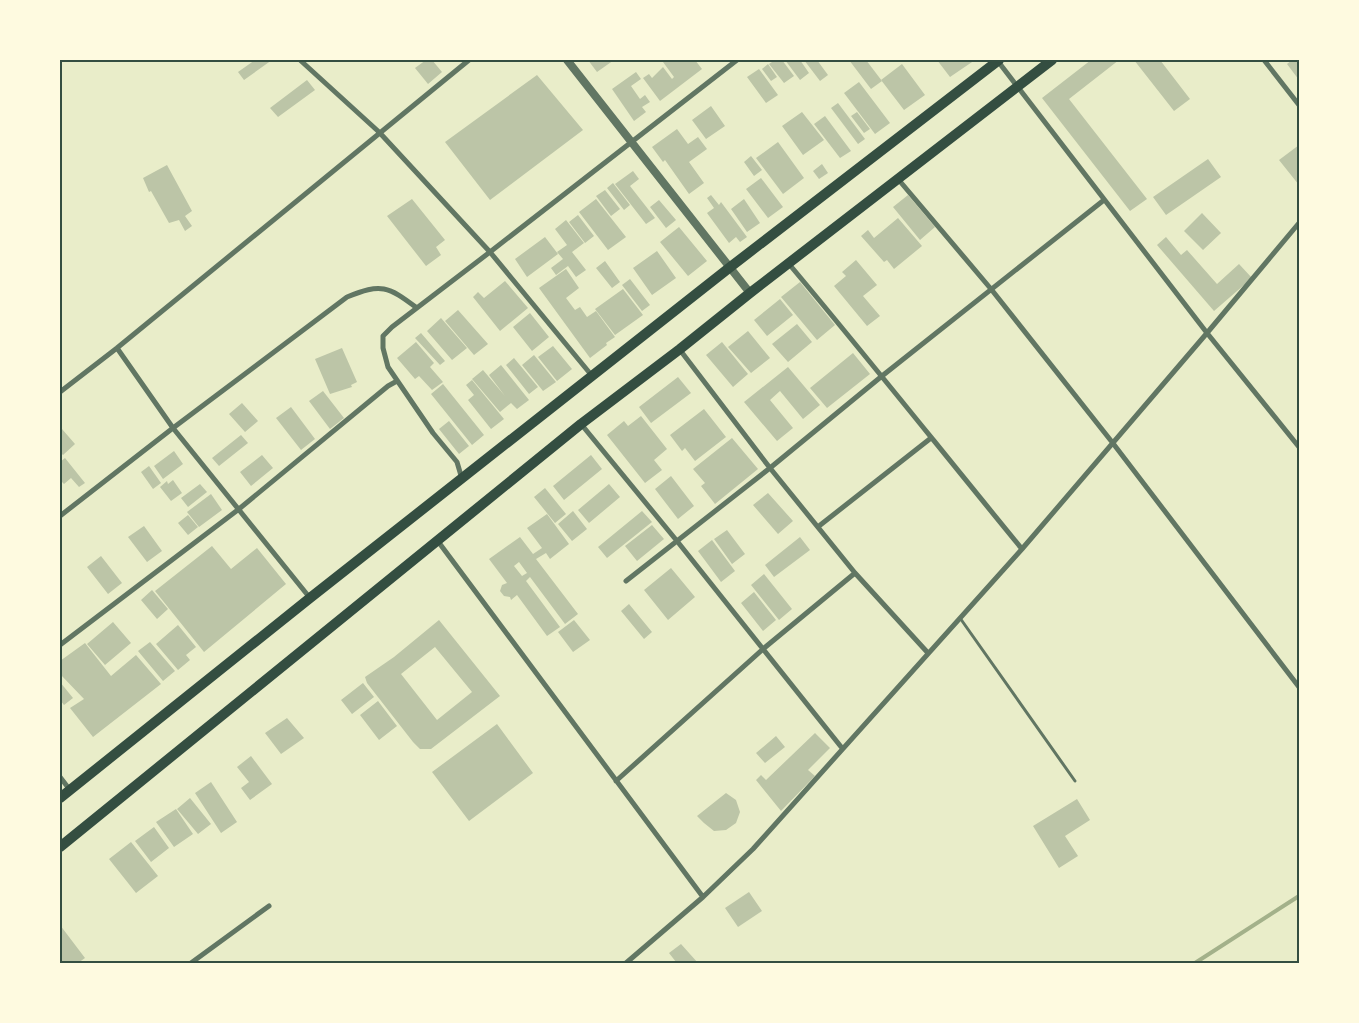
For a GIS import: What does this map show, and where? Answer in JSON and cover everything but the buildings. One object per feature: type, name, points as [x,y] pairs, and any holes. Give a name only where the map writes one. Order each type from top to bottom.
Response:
[{"type":"main road","points":[[60,798],[310,598],[729,268],[998,60]]},
{"type":"main road","points":[[60,846],[581,424],[680,350],[750,293],[1052,60]]},
{"type":"street","points":[[300,60],[379,132],[490,252],[593,377]]},
{"type":"street","points":[[60,392],[118,348],[469,60]]},
{"type":"street","points":[[567,60],[750,293]]},
{"type":"street","points":[[462,479],[457,462],[433,433],[388,367],[383,348],[383,336],[392,327],[737,60]]},
{"type":"street","points":[[998,60],[1207,333],[1299,448]]},
{"type":"street","points":[[1264,60],[1299,104]]},
{"type":"street","points":[[897,179],[991,289],[1112,442],[1299,687]]},
{"type":"street","points":[[626,581],[1104,200]]},
{"type":"street","points":[[626,963],[703,897],[753,849],[1022,549],[1299,223]]},
{"type":"street","points":[[789,264],[1022,549]]},
{"type":"street","points":[[60,516],[346,298],[367,289],[382,288],[398,293],[417,308]]},
{"type":"street","points":[[118,348],[173,428],[310,598]]},
{"type":"street","points":[[680,350],[770,468],[856,573],[928,653]]},
{"type":"street","points":[[60,645],[239,509],[388,386],[397,381]]},
{"type":"street","points":[[581,424],[842,748]]},
{"type":"street","points":[[819,526],[931,438]]},
{"type":"street","points":[[437,540],[703,897]]},
{"type":"street","points":[[616,781],[763,649],[856,573]]},
{"type":"street","points":[[60,777],[70,790]]},
{"type":"street","points":[[190,963],[270,906]]},
{"type":"lane","points":[[960,618],[1075,781]]},
{"type":"waterway","points":[[1195,963],[1299,896]]}]
